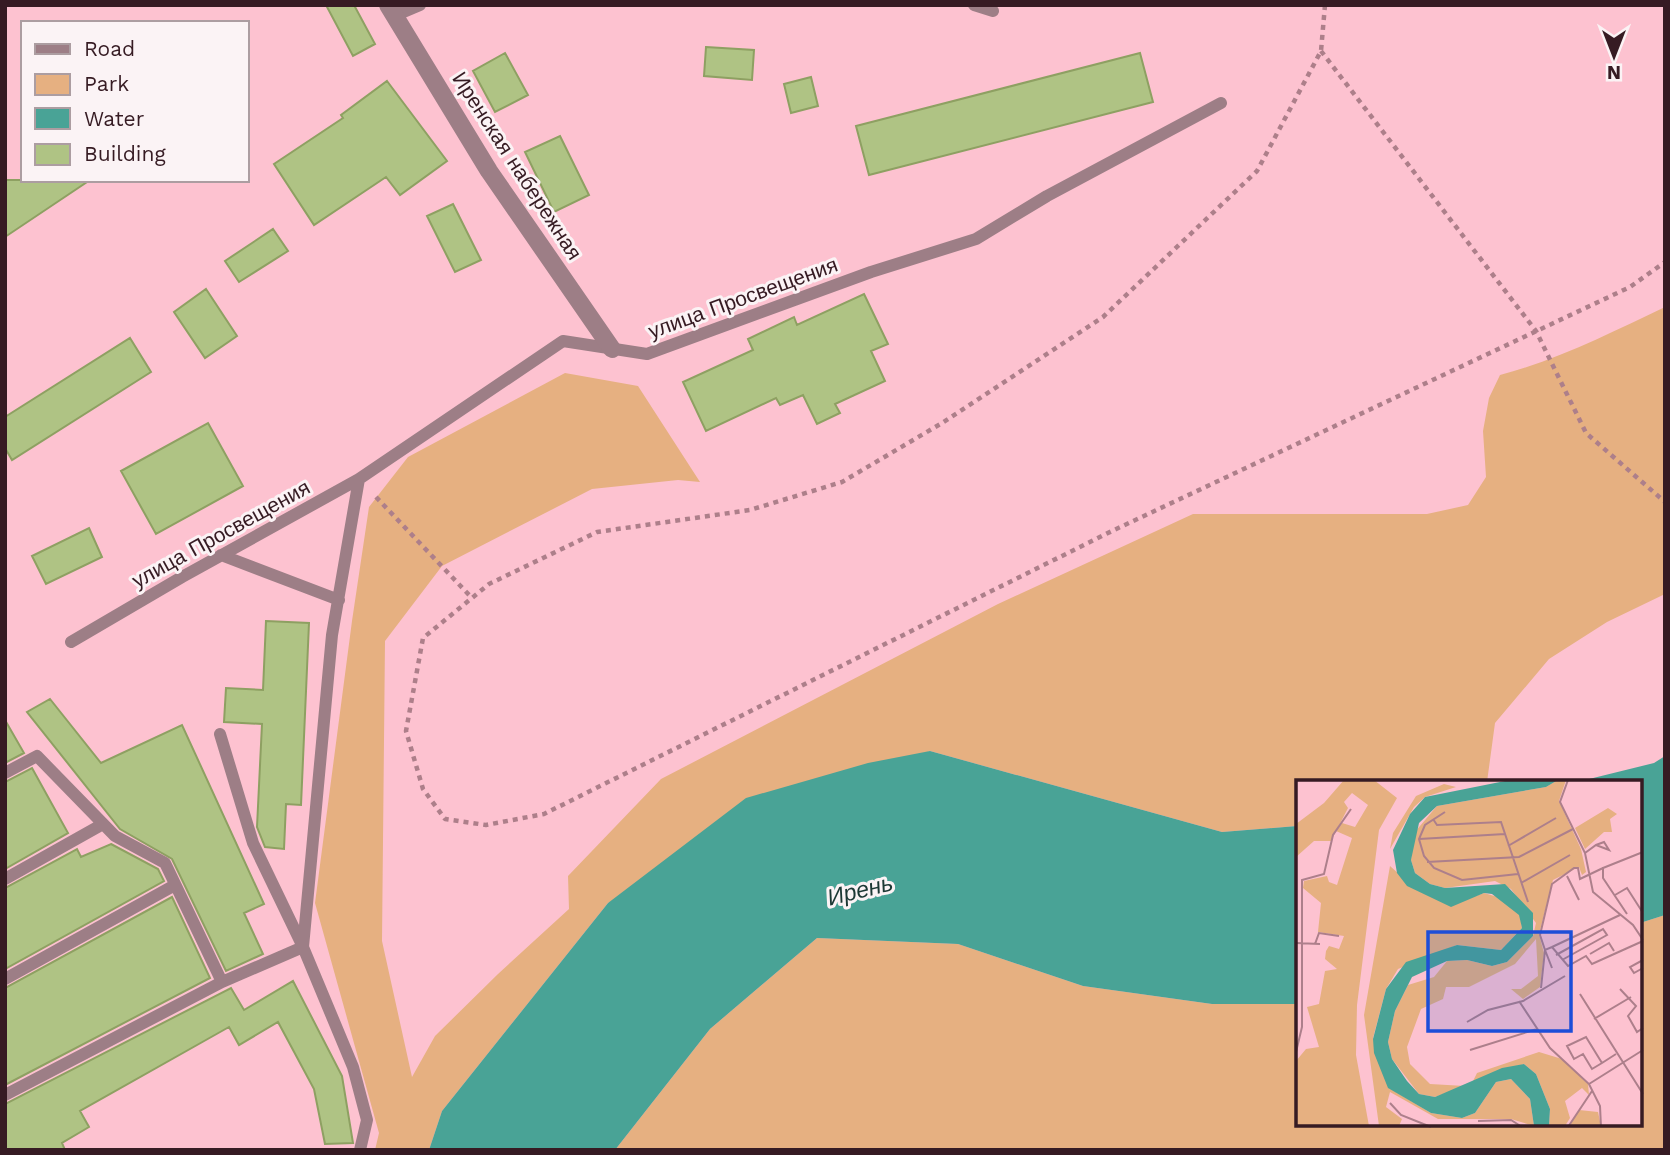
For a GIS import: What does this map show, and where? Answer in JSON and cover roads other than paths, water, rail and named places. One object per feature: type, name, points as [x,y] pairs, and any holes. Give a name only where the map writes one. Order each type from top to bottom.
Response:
[{"type":"street","name":"Иренская набережная","points":[[391,10],[489,171],[612,349]]},
{"type":"lane","points":[[391,10],[420,5]]},
{"type":"lane","points":[[974,5],[993,11]]},
{"type":"lane","name":"улица Просвещения","points":[[71,642],[221,555],[359,480],[563,341],[647,354],[871,272],[976,239],[1047,196],[1222,103]]},
{"type":"lane","points":[[303,947],[332,635],[359,480]]},
{"type":"lane","points":[[221,555],[338,600]]},
{"type":"lane","points":[[220,734],[253,843],[303,947],[353,1067],[367,1120],[360,1150]]},
{"type":"lane","points":[[5,773],[37,756],[115,836],[164,863],[222,982]]},
{"type":"lane","points":[[5,879],[103,824]]},
{"type":"lane","points":[[5,979],[175,885]]},
{"type":"lane","points":[[5,1095],[222,982],[303,947]]},
{"type":"water","name":"Ирень","points":[[930,751],[1222,832],[1296,826],[1296,1004],[1212,1004],[1083,986],[958,944],[817,938],[710,1029],[615,1150],[429,1150],[442,1111],[608,903],[746,798],[868,763]]},
{"type":"water","points":[[1665,756],[1665,915],[1642,922],[1642,780],[1585,780],[1654,763]]}]
